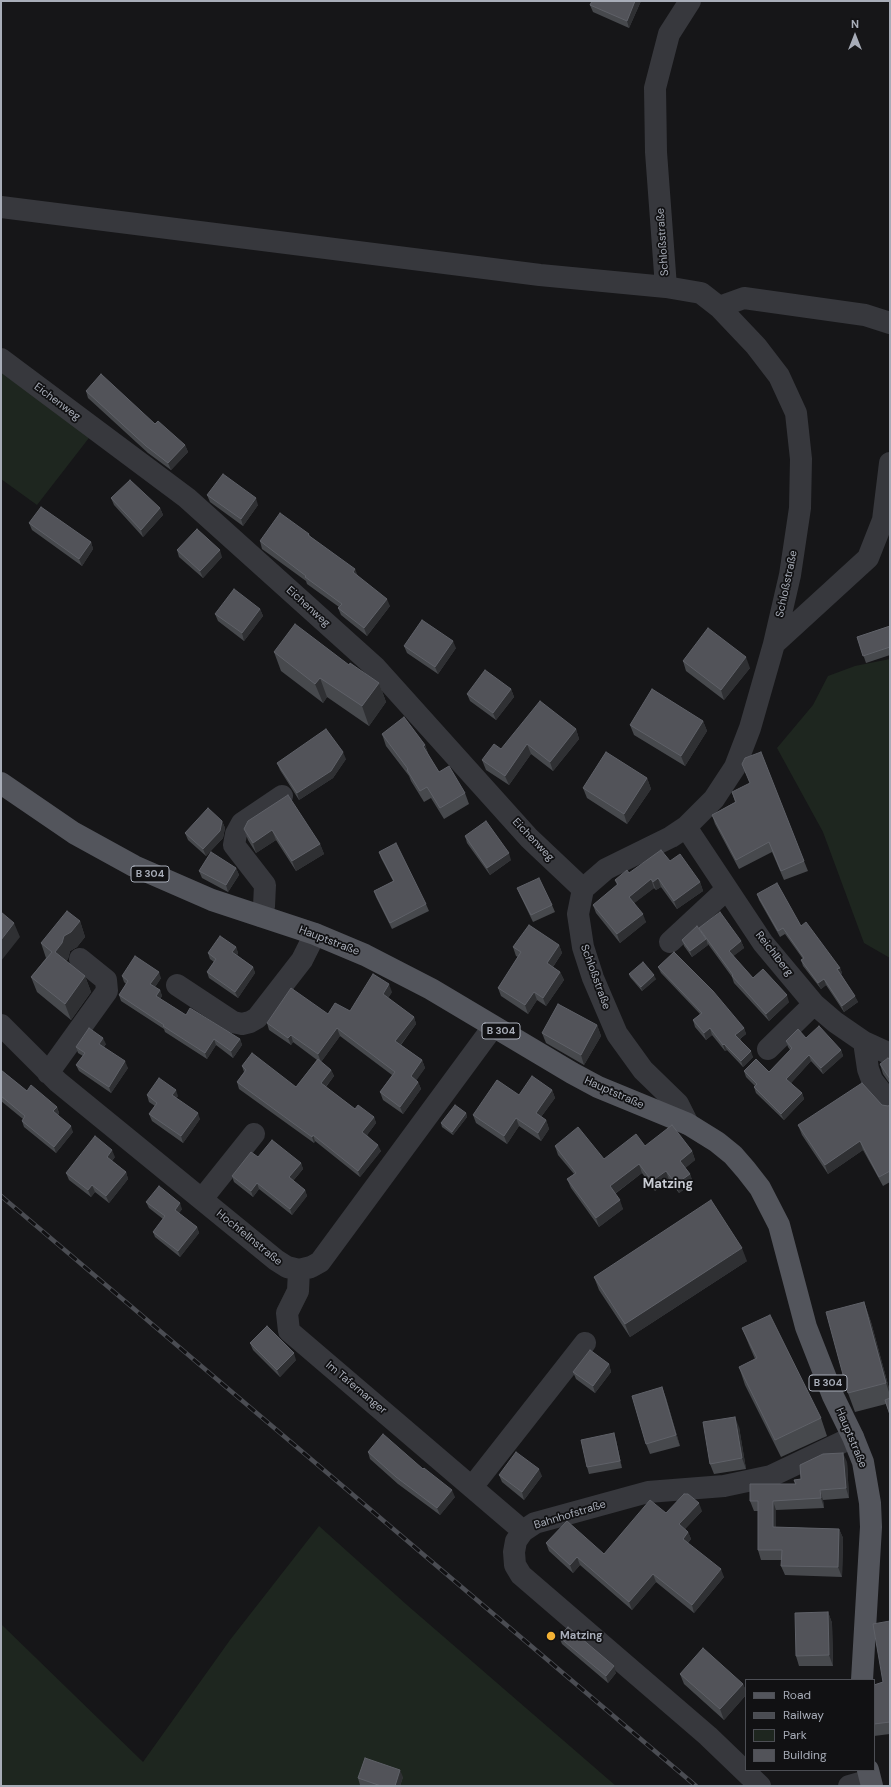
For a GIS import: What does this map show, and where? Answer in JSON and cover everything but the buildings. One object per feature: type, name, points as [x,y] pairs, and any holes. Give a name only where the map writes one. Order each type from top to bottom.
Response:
[{"type":"main road","name":"Hauptstraße","points":[[1,783],[74,833],[134,866],[212,900],[315,934],[380,962],[430,989],[598,1087],[688,1124],[717,1142],[732,1155],[751,1176],[772,1208],[784,1238],[806,1327],[818,1360],[833,1396],[853,1437],[862,1462],[870,1503],[869,1558],[862,1679]]},
{"type":"street","name":"Schloßstraße","points":[[688,1124],[678,1104],[643,1070],[617,1034],[593,978],[582,947],[578,914],[583,889],[606,869],[671,837],[686,827],[714,799],[734,767],[750,728],[774,644],[790,575],[800,508],[801,460],[796,413],[774,370],[756,346],[719,307],[701,293],[666,287],[656,152],[655,88],[668,34],[690,1]]},
{"type":"street","points":[[1,207],[540,275],[666,287]]},
{"type":"street","points":[[719,307],[744,298],[865,315],[890,323]]},
{"type":"street","name":"Eichenweg","points":[[1,359],[187,498],[376,668],[529,838],[583,889]]},
{"type":"street","points":[[774,644],[868,558],[883,520],[890,463]]},
{"type":"street","points":[[261,916],[264,906],[265,885],[234,845],[236,834],[242,823],[282,796]]},
{"type":"street","name":"Reichlberg","points":[[686,827],[763,943],[814,1004],[835,1022],[864,1042],[890,1054]]},
{"type":"street","points":[[670,942],[727,889]]},
{"type":"street","points":[[177,985],[233,1022],[242,1024],[250,1022],[257,1018],[302,960],[315,934]]},
{"type":"street","points":[[48,1073],[107,992],[106,980],[80,959]]},
{"type":"street","points":[[768,1049],[814,1004]]},
{"type":"street","name":"Hochfellnstraße","points":[[1,1025],[58,1082],[276,1260],[287,1268],[299,1270]]},
{"type":"street","points":[[299,1270],[311,1268],[320,1262],[493,1026]]},
{"type":"street","points":[[864,1042],[868,1069],[872,1080],[890,1103]]},
{"type":"street","points":[[202,1199],[254,1134]]},
{"type":"street","name":"Im Tafernanger","points":[[299,1270],[298,1291],[287,1313],[289,1331],[524,1531]]},
{"type":"street","points":[[472,1487],[585,1343]]},
{"type":"street","name":"Bahnhofstraße","points":[[760,1786],[708,1736],[521,1575],[515,1565],[514,1552],[516,1541],[524,1531],[535,1523],[648,1492],[724,1486],[771,1476],[853,1437]]},
{"type":"street","points":[[849,1786],[870,1779]]},
{"type":"green space","points":[[1,365],[92,434],[37,505],[1,479]]},
{"type":"green space","points":[[890,659],[890,958],[864,943],[823,832],[777,748],[813,705],[828,676],[855,666]]},
{"type":"green space","points":[[319,1526],[407,1605],[616,1786],[1,1786],[1,1624],[143,1762],[230,1640]]},
{"type":"railway","points":[[1,1196],[696,1786]]},
{"type":"place","name":"Matzing","points":[[551,1636]]},
{"type":"district","name":"Matzing","points":[[668,1185]]}]
